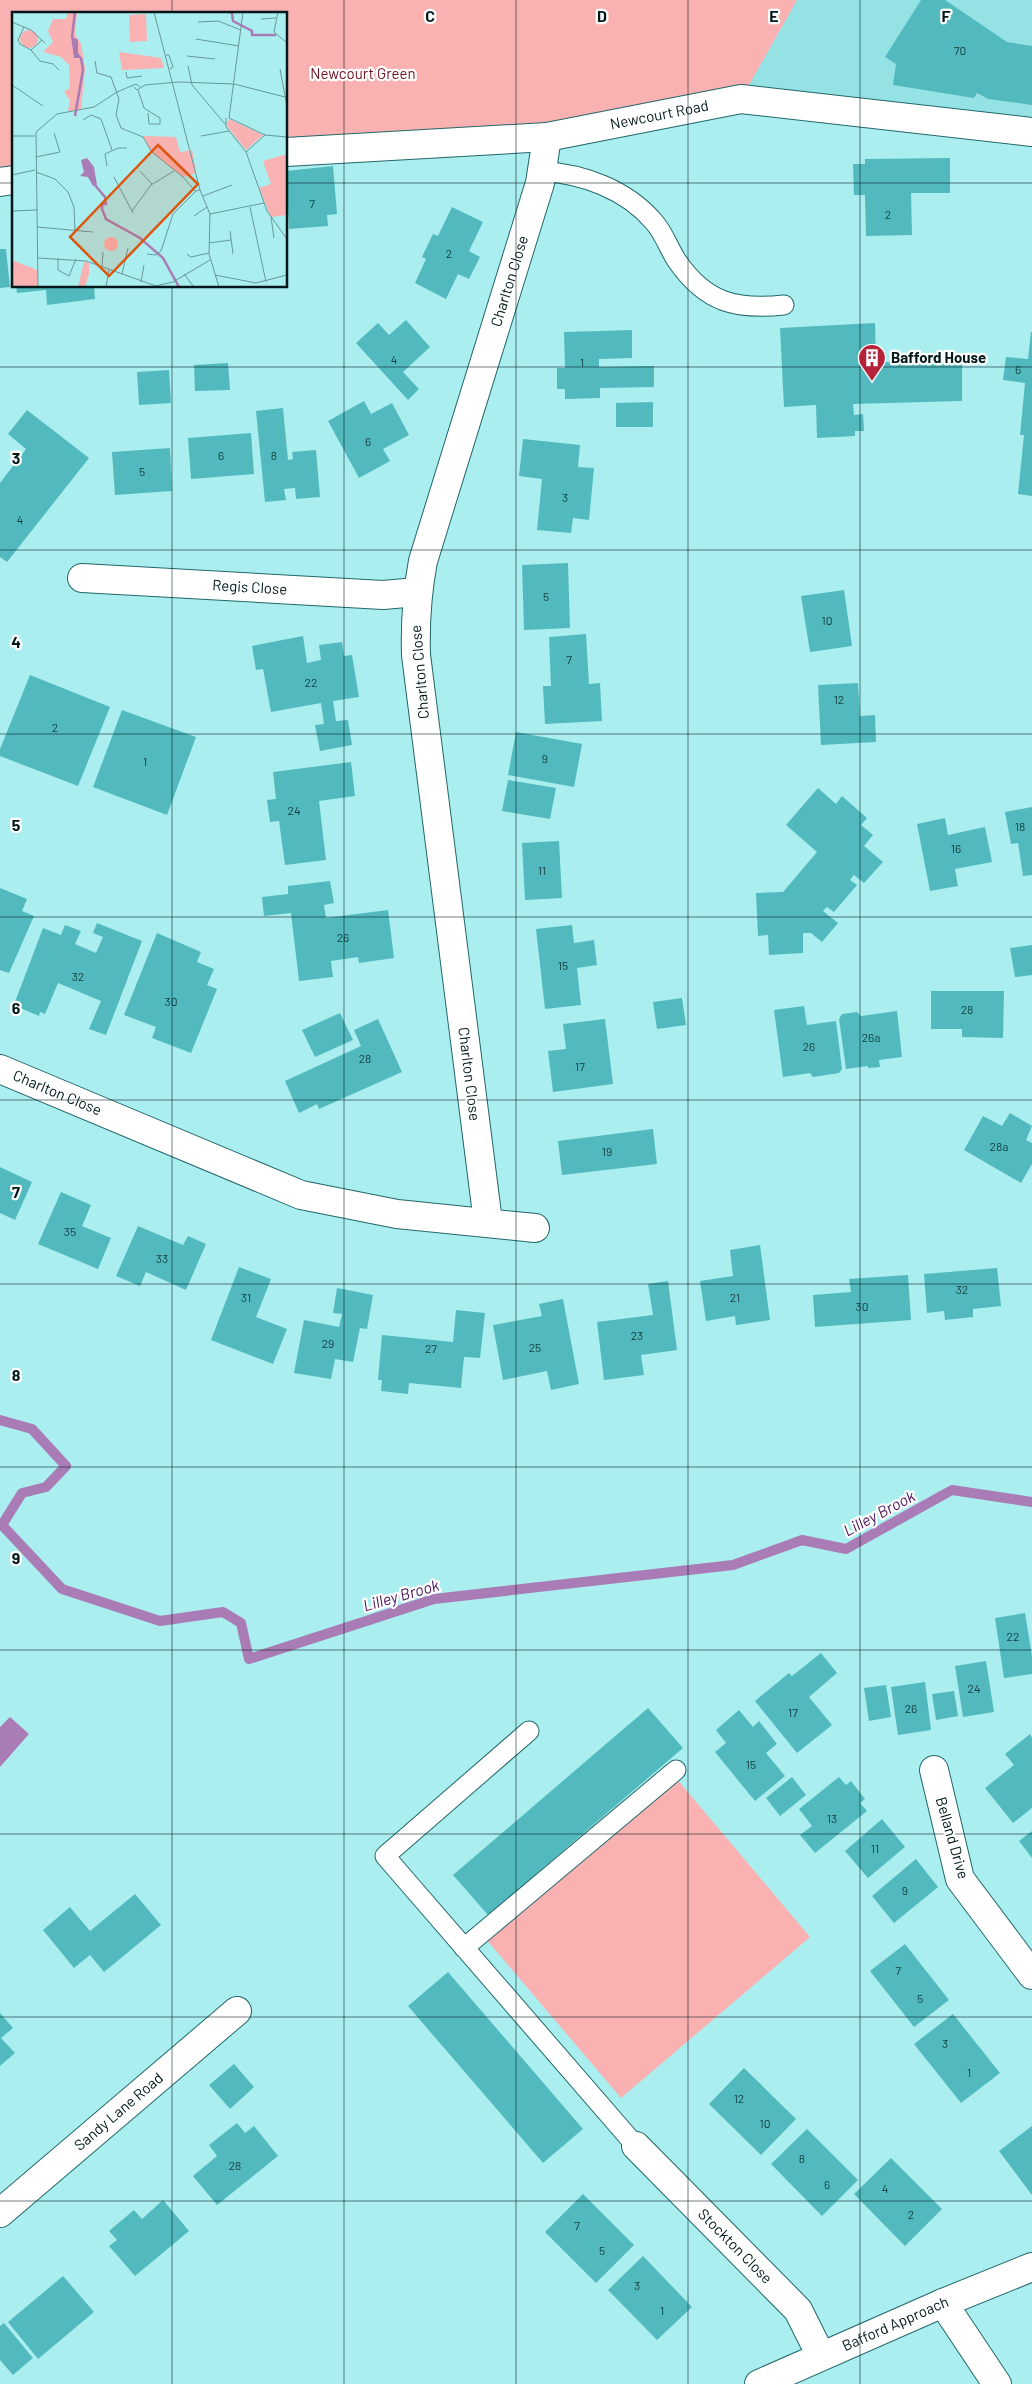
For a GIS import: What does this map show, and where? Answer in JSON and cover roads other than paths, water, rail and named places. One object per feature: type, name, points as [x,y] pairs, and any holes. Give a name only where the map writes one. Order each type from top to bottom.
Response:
[{"type":"street","name":"Newcourt Road","points":[[288,152],[547,137],[740,98],[1032,132]]},
{"type":"street","name":"Charlton Close","points":[[488,1222],[416,655],[418,592],[428,546],[542,171],[547,137]]},
{"type":"street","name":"Regis Close","points":[[82,578],[383,595],[418,592]]},
{"type":"street","name":"Charlton Close","points":[[0,1069],[300,1194],[397,1214],[535,1228]]},
{"type":"street","name":"Belland Drive","points":[[934,1770],[960,1879],[1032,1975]]},
{"type":"street","name":"Sandy Lane Road","points":[[0,2213],[237,2011]]},
{"type":"street","name":"Stockton Close","points":[[636,2146],[798,2310],[821,2356]]},
{"type":"street","name":"Bafford Approach","points":[[759,2384],[943,2303],[1032,2267]]},
{"type":"street","points":[[943,2303],[997,2384]]},
{"type":"lane","points":[[542,171],[568,173],[592,180],[630,201],[655,222],[678,263],[711,297],[755,308],[784,305]]},
{"type":"lane","points":[[529,1731],[385,1856],[636,2146]]},
{"type":"lane","points":[[464,1948],[676,1770]]},
{"type":"waterway","name":"Lilley Brook","points":[[0,1420],[32,1429],[66,1466],[46,1487],[22,1493],[2,1525],[62,1589],[160,1621],[223,1612],[241,1623],[249,1659],[434,1599],[733,1565],[802,1540],[846,1549],[952,1490],[1032,1502]]},
{"type":"place","name":"Bafford House","points":[[872,382]]},
{"type":"park label","name":"Newcourt Green","points":[[363,74]]}]
